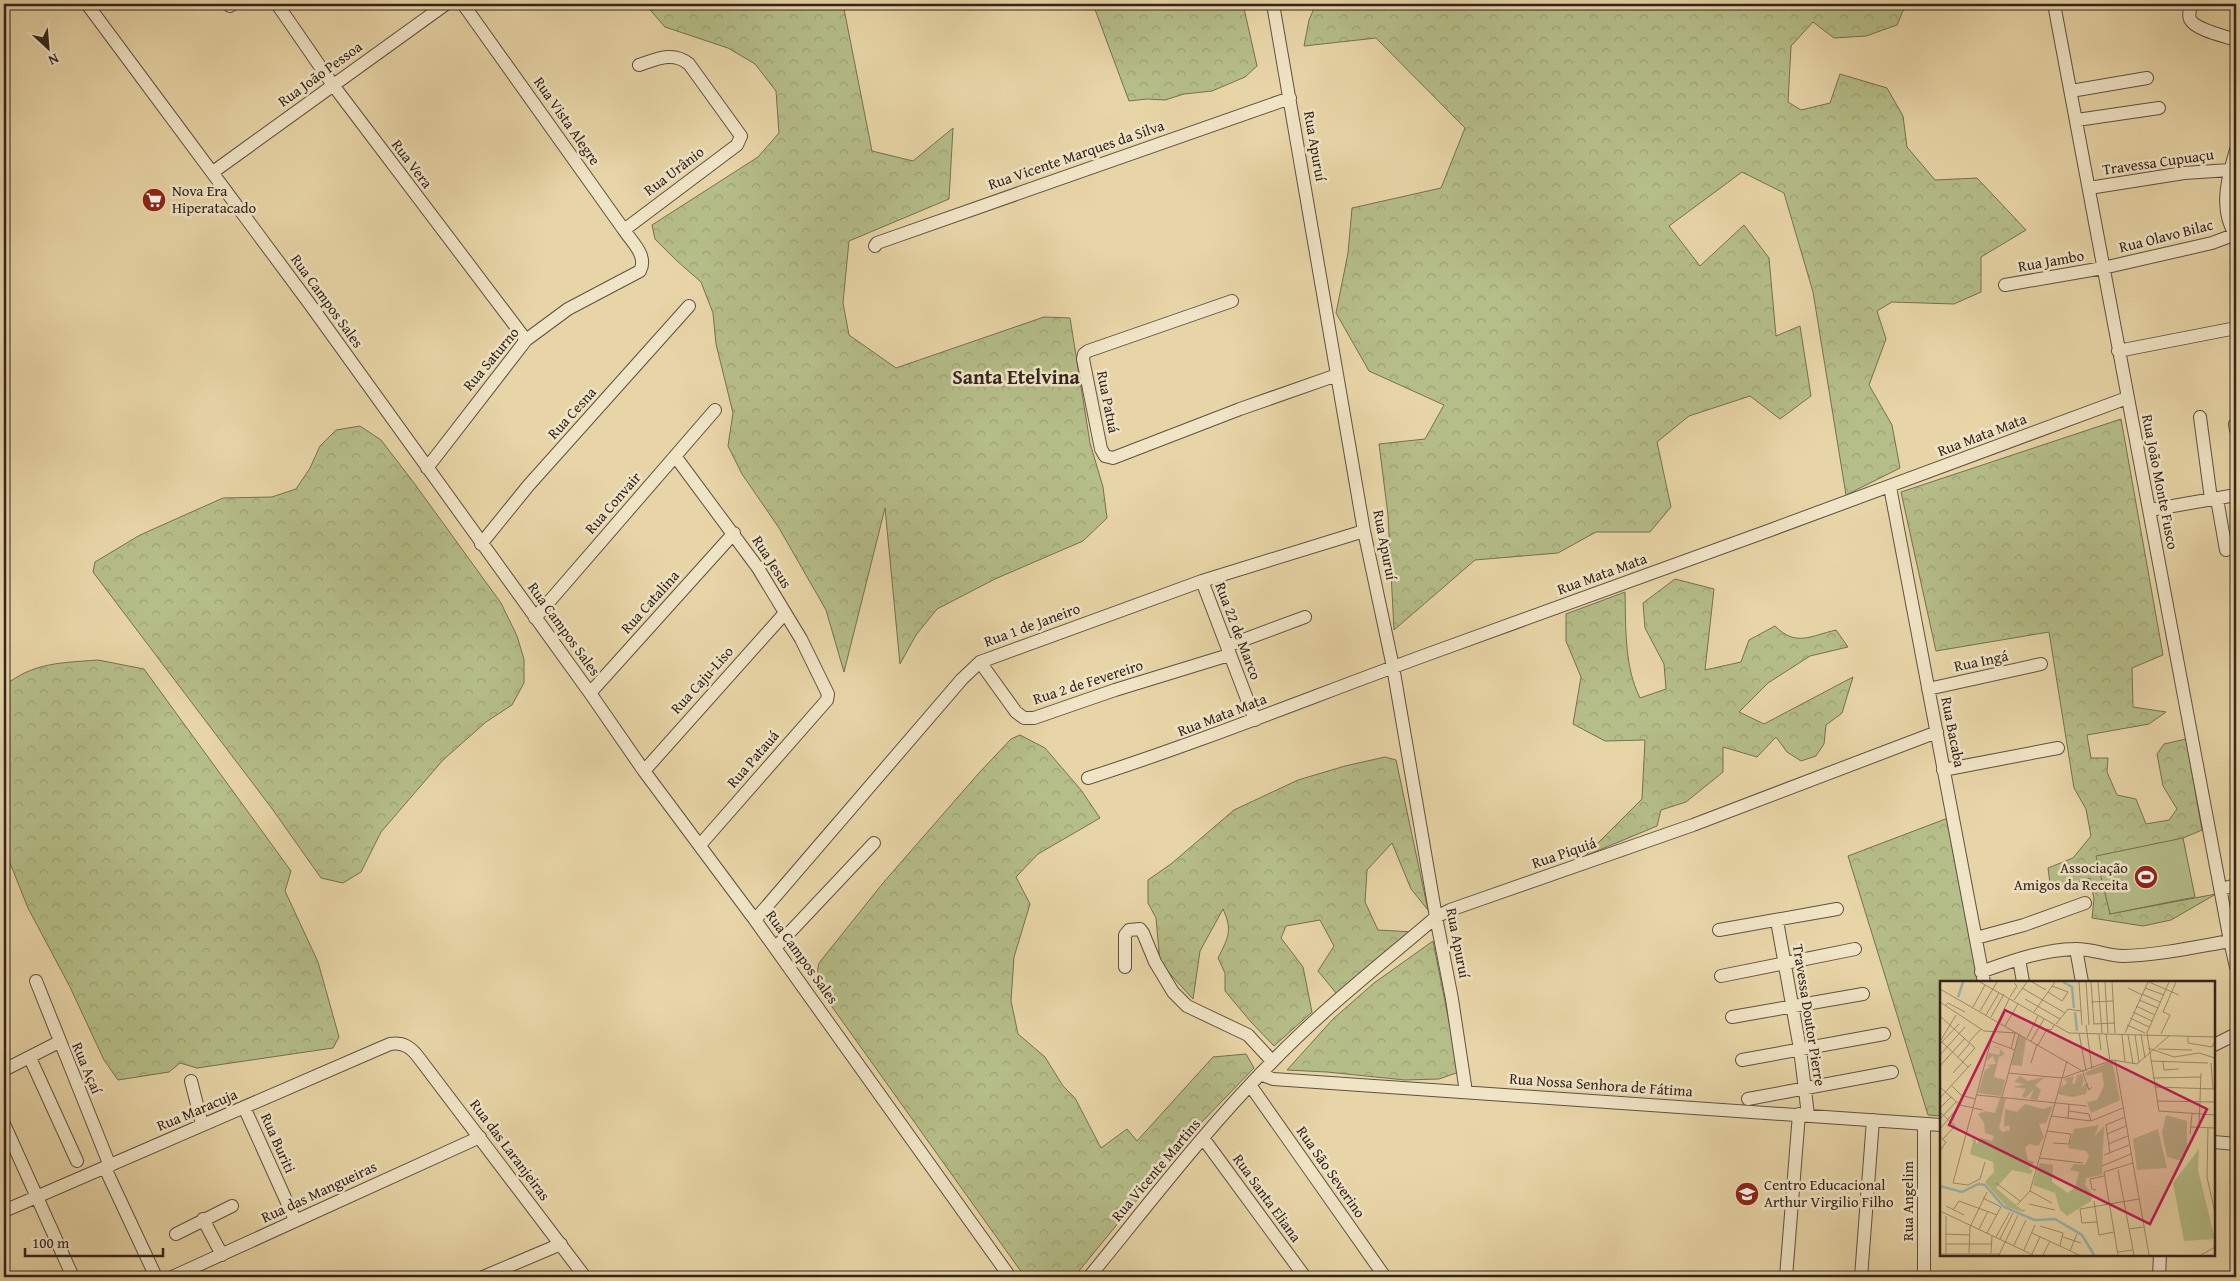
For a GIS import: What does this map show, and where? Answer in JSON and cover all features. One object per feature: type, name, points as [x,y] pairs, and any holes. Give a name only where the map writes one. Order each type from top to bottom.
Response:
[{"type":"street","name":"Rua Campos Sales","points":[[87,4],[213,172],[590,692],[644,771],[755,920],[1010,1277]]},
{"type":"street","name":"Rua Vera","points":[[277,4],[333,85],[526,340]]},
{"type":"street","name":"Rua João Pessoa","points":[[213,172],[446,4]]},
{"type":"street","name":"Rua Vista Alegre","points":[[463,4],[643,258]]},
{"type":"street","name":"Rua Apuruí","points":[[1273,4],[1364,531],[1393,667],[1452,999],[1466,1092]]},
{"type":"street","name":"Rua João Monte Fusco","points":[[2054,4],[2236,967]]},
{"type":"street","points":[[2192,4],[2189,15],[2190,20],[2200,28],[2236,40]]},
{"type":"street","name":"Rua Urânio","points":[[624,230],[738,144],[741,136],[690,64],[681,58],[668,56],[639,65]]},
{"type":"street","points":[[2071,91],[2147,78]]},
{"type":"street","name":"Rua Vicente Marques da Silva","points":[[875,246],[877,243],[1290,98]]},
{"type":"street","points":[[2077,120],[2159,108]]},
{"type":"street","points":[[2236,150],[2230,170],[2226,198],[2231,227],[2236,234]]},
{"type":"street","name":"Travessa Cupuaçu","points":[[2089,188],[2184,173],[2230,170]]},
{"type":"street","name":"Rua Olavo Bilac","points":[[2103,268],[2212,242],[2236,234]]},
{"type":"street","name":"Rua Saturno","points":[[427,468],[526,340],[568,309],[640,271],[643,265],[643,258]]},
{"type":"street","name":"Rua Jambo","points":[[2005,285],[2103,268]]},
{"type":"street","name":"Rua Patuá","points":[[1232,301],[1084,354],[1083,359],[1099,442],[1105,456],[1114,458],[1240,409],[1337,375]]},
{"type":"street","name":"Rua Cesna","points":[[481,544],[528,486],[689,306]]},
{"type":"street","points":[[2118,350],[2236,328]]},
{"type":"street","name":"Rua Mata Mata","points":[[1088,778],[1169,752],[1393,667],[1890,487],[2127,398]]},
{"type":"street","name":"Rua Convair","points":[[535,618],[715,410]]},
{"type":"street","points":[[2200,417],[2214,499],[2226,550]]},
{"type":"street","name":"Rua Jesus","points":[[675,456],[734,533],[758,568],[809,653],[828,694]]},
{"type":"street","name":"Rua Bacaba","points":[[1890,487],[1983,977]]},
{"type":"street","points":[[2150,510],[2236,495]]},
{"type":"street","name":"Rua 1 de Janeiro","points":[[755,920],[962,678],[980,662],[1202,581],[1364,531]]},
{"type":"street","name":"Rua Catalina","points":[[590,692],[734,533]]},
{"type":"street","name":"Rua 22 de Marco","points":[[1202,581],[1255,720]]},
{"type":"street","name":"Rua Caju-Liso","points":[[644,771],[784,612]]},
{"type":"street","name":"Rua 2 de Fevereiro","points":[[980,662],[1016,712],[1024,718],[1034,718],[1228,651],[1305,618]]},
{"type":"street","name":"Rua Ingá","points":[[1928,689],[2041,664]]},
{"type":"street","name":"Rua Patauá","points":[[700,845],[826,700],[828,694]]},
{"type":"street","name":"Rua Piquiá","points":[[1250,1085],[1318,1017],[1436,917],[1450,910],[1693,825],[1937,732]]},
{"type":"street","points":[[1943,770],[2058,748]]},
{"type":"street","points":[[775,948],[874,843]]},
{"type":"street","points":[[2221,889],[2236,885]]},
{"type":"street","points":[[1976,938],[2024,925],[2085,903]]},
{"type":"street","points":[[1718,930],[1837,909]]},
{"type":"street","name":"Travessa Doutor Pierre","points":[[1777,921],[1806,1089],[1786,1277]]},
{"type":"street","points":[[1125,967],[1127,957],[1125,935],[1129,930],[1140,929],[1162,977],[1187,1006],[1248,1035],[1272,1061]]},
{"type":"street","points":[[1983,977],[2019,959],[2076,949],[2123,956],[2158,953],[2230,941]]},
{"type":"street","points":[[1721,976],[1855,949]]},
{"type":"street","points":[[2076,949],[2082,981]]},
{"type":"street","points":[[2019,959],[2023,981]]},
{"type":"street","name":"Rua Açaí","points":[[36,981],[108,1166],[156,1277]]},
{"type":"street","points":[[1732,1017],[1863,994]]},
{"type":"street","points":[[1742,1060],[1884,1034]]},
{"type":"street","points":[[2215,1044],[2236,1034]]},
{"type":"street","points":[[4,1070],[59,1042]]},
{"type":"street","name":"Rua Maracuja","points":[[4,1211],[390,1044],[398,1043],[404,1045]]},
{"type":"street","name":"Rua das Laranjeiras","points":[[404,1045],[413,1050],[585,1277]]},
{"type":"street","points":[[30,1058],[77,1161]]},
{"type":"street","points":[[1748,1099],[1892,1072]]},
{"type":"street","name":"Rua Nossa Senhora de Fátima","points":[[1260,1074],[1274,1079],[1804,1114],[1940,1125]]},
{"type":"street","points":[[191,1081],[202,1124]]},
{"type":"street","name":"Rua Vicente Martins","points":[[1089,1277],[1203,1138],[1250,1085]]},
{"type":"street","name":"Rua São Severino","points":[[1250,1085],[1385,1277]]},
{"type":"street","name":"Rua Buriti","points":[[244,1107],[295,1220]]},
{"type":"street","points":[[1861,1277],[1873,1120]]},
{"type":"street","points":[[4,1124],[74,1277]]},
{"type":"street","name":"Rua Angelim","points":[[1924,1124],[1924,1277]]},
{"type":"street","name":"Rua das Mangueiras","points":[[172,1277],[480,1137]]},
{"type":"street","name":"Rua Santa Eliana","points":[[1203,1138],[1304,1277]]},
{"type":"street","points":[[2215,1142],[2236,1144]]},
{"type":"street","points":[[176,1234],[232,1206]]},
{"type":"street","points":[[203,1219],[222,1255]]},
{"type":"street","points":[[483,1277],[561,1244]]},
{"type":"street","points":[[2159,1277],[2160,1256]]},
{"type":"green space","points":[[645,4],[843,4],[872,151],[913,161],[953,128],[949,199],[849,241],[843,303],[849,335],[896,368],[1044,317],[1070,318],[1090,443],[1103,487],[1107,518],[1083,541],[995,579],[937,609],[916,635],[900,664],[885,508],[844,672],[826,610],[779,528],[742,474],[728,446],[733,413],[716,344],[713,313],[701,282],[655,239],[652,225],[758,157],[779,133],[776,91],[755,64],[728,48],[665,27]]},
{"type":"green space","points":[[1093,4],[1243,4],[1257,66],[1245,77],[1212,91],[1184,94],[1165,100],[1129,101]]},
{"type":"green space","points":[[1316,4],[1906,4],[1897,25],[1866,36],[1834,38],[1813,22],[1791,46],[1788,102],[1801,110],[1830,103],[1840,74],[1887,88],[1903,116],[1907,147],[1935,180],[1977,178],[2026,230],[1981,257],[1981,292],[1954,304],[1892,302],[1877,311],[1886,339],[1869,385],[1892,425],[1900,468],[1846,495],[1813,292],[1784,193],[1742,172],[1669,226],[1700,266],[1744,225],[1769,258],[1776,336],[1800,326],[1811,396],[1780,419],[1750,396],[1689,416],[1657,442],[1671,507],[1650,532],[1596,532],[1558,553],[1475,560],[1394,630],[1388,515],[1379,444],[1425,439],[1444,405],[1369,371],[1336,313],[1348,253],[1352,208],[1441,188],[1465,128],[1376,38],[1304,46],[1309,20]]},
{"type":"green space","points":[[2121,419],[2163,655],[2132,668],[2133,707],[2166,712],[2149,724],[2087,735],[2091,758],[2108,758],[2107,772],[2117,795],[2136,799],[2146,824],[2169,820],[2177,809],[2163,786],[2157,754],[2164,744],[2186,739],[2202,830],[2183,838],[2109,914],[2216,894],[2171,920],[2143,926],[2092,918],[2094,899],[2090,878],[2051,891],[2048,868],[2073,858],[2091,836],[2086,809],[2074,788],[2049,632],[1936,651],[1901,492]]},
{"type":"green space","points":[[360,426],[381,440],[501,603],[517,636],[524,659],[524,683],[512,705],[486,722],[443,760],[381,832],[361,872],[343,883],[321,878],[273,810],[93,572],[95,562],[140,535],[223,498],[272,497],[296,489],[310,468],[320,446],[336,430]]},
{"type":"green space","points":[[1675,579],[1714,589],[1705,670],[1741,662],[1749,640],[1775,626],[1790,636],[1797,638],[1811,637],[1836,630],[1848,647],[1810,656],[1768,683],[1739,712],[1764,724],[1853,677],[1842,713],[1826,725],[1824,744],[1816,756],[1801,761],[1787,752],[1776,737],[1757,757],[1723,747],[1723,772],[1686,802],[1661,810],[1657,826],[1585,856],[1642,799],[1645,740],[1605,741],[1573,724],[1581,677],[1566,641],[1566,614],[1625,592],[1628,660],[1640,698],[1666,689],[1664,664],[1645,628],[1643,603]]},
{"type":"green space","points":[[98,660],[144,669],[291,871],[285,891],[318,962],[339,1037],[333,1048],[197,1068],[180,1063],[169,1072],[118,1080],[104,1060],[70,987],[28,908],[4,848],[4,686],[26,672],[37,668],[60,663]]},
{"type":"green space","points":[[1020,735],[1045,748],[1081,790],[1100,818],[1038,854],[1016,877],[1030,904],[1014,957],[1011,1001],[1018,1034],[1045,1057],[1063,1086],[1075,1098],[1101,1148],[1127,1129],[1137,1141],[1213,1057],[1246,1054],[1254,1068],[1197,1127],[1074,1277],[1025,1277],[815,983],[819,963],[883,883],[978,774],[1011,739]]},
{"type":"green space","points":[[1385,757],[1396,760],[1428,910],[1411,889],[1392,843],[1367,870],[1365,902],[1378,930],[1413,932],[1336,993],[1318,971],[1334,946],[1320,920],[1286,926],[1281,938],[1303,967],[1312,1012],[1274,1046],[1225,991],[1225,973],[1218,958],[1228,934],[1228,923],[1223,909],[1200,951],[1193,999],[1160,963],[1156,918],[1148,903],[1148,880],[1171,864],[1234,810],[1298,780],[1345,766]]},
{"type":"green space","points":[[1948,818],[1980,981],[1940,981],[1940,1116],[1928,1115],[1848,856]]},
{"type":"green space","name":"Associação Amigos da Receita","points":[[2183,838],[2195,897],[2110,914],[2096,856]]},
{"type":"green space","points":[[1433,941],[1459,1072],[1439,1079],[1405,1080],[1287,1070],[1333,1019],[1374,983]]},
{"type":"place","name":"Nova Era Hiperatacado","points":[[154,200]]},
{"type":"place","name":"Associação Amigos da Receita","points":[[2146,877]]},
{"type":"place","name":"Centro Educacional Arthur Virgilio Filho","points":[[1747,1194]]},
{"type":"district","name":"Santa Etelvina","points":[[1016,377]]}]
